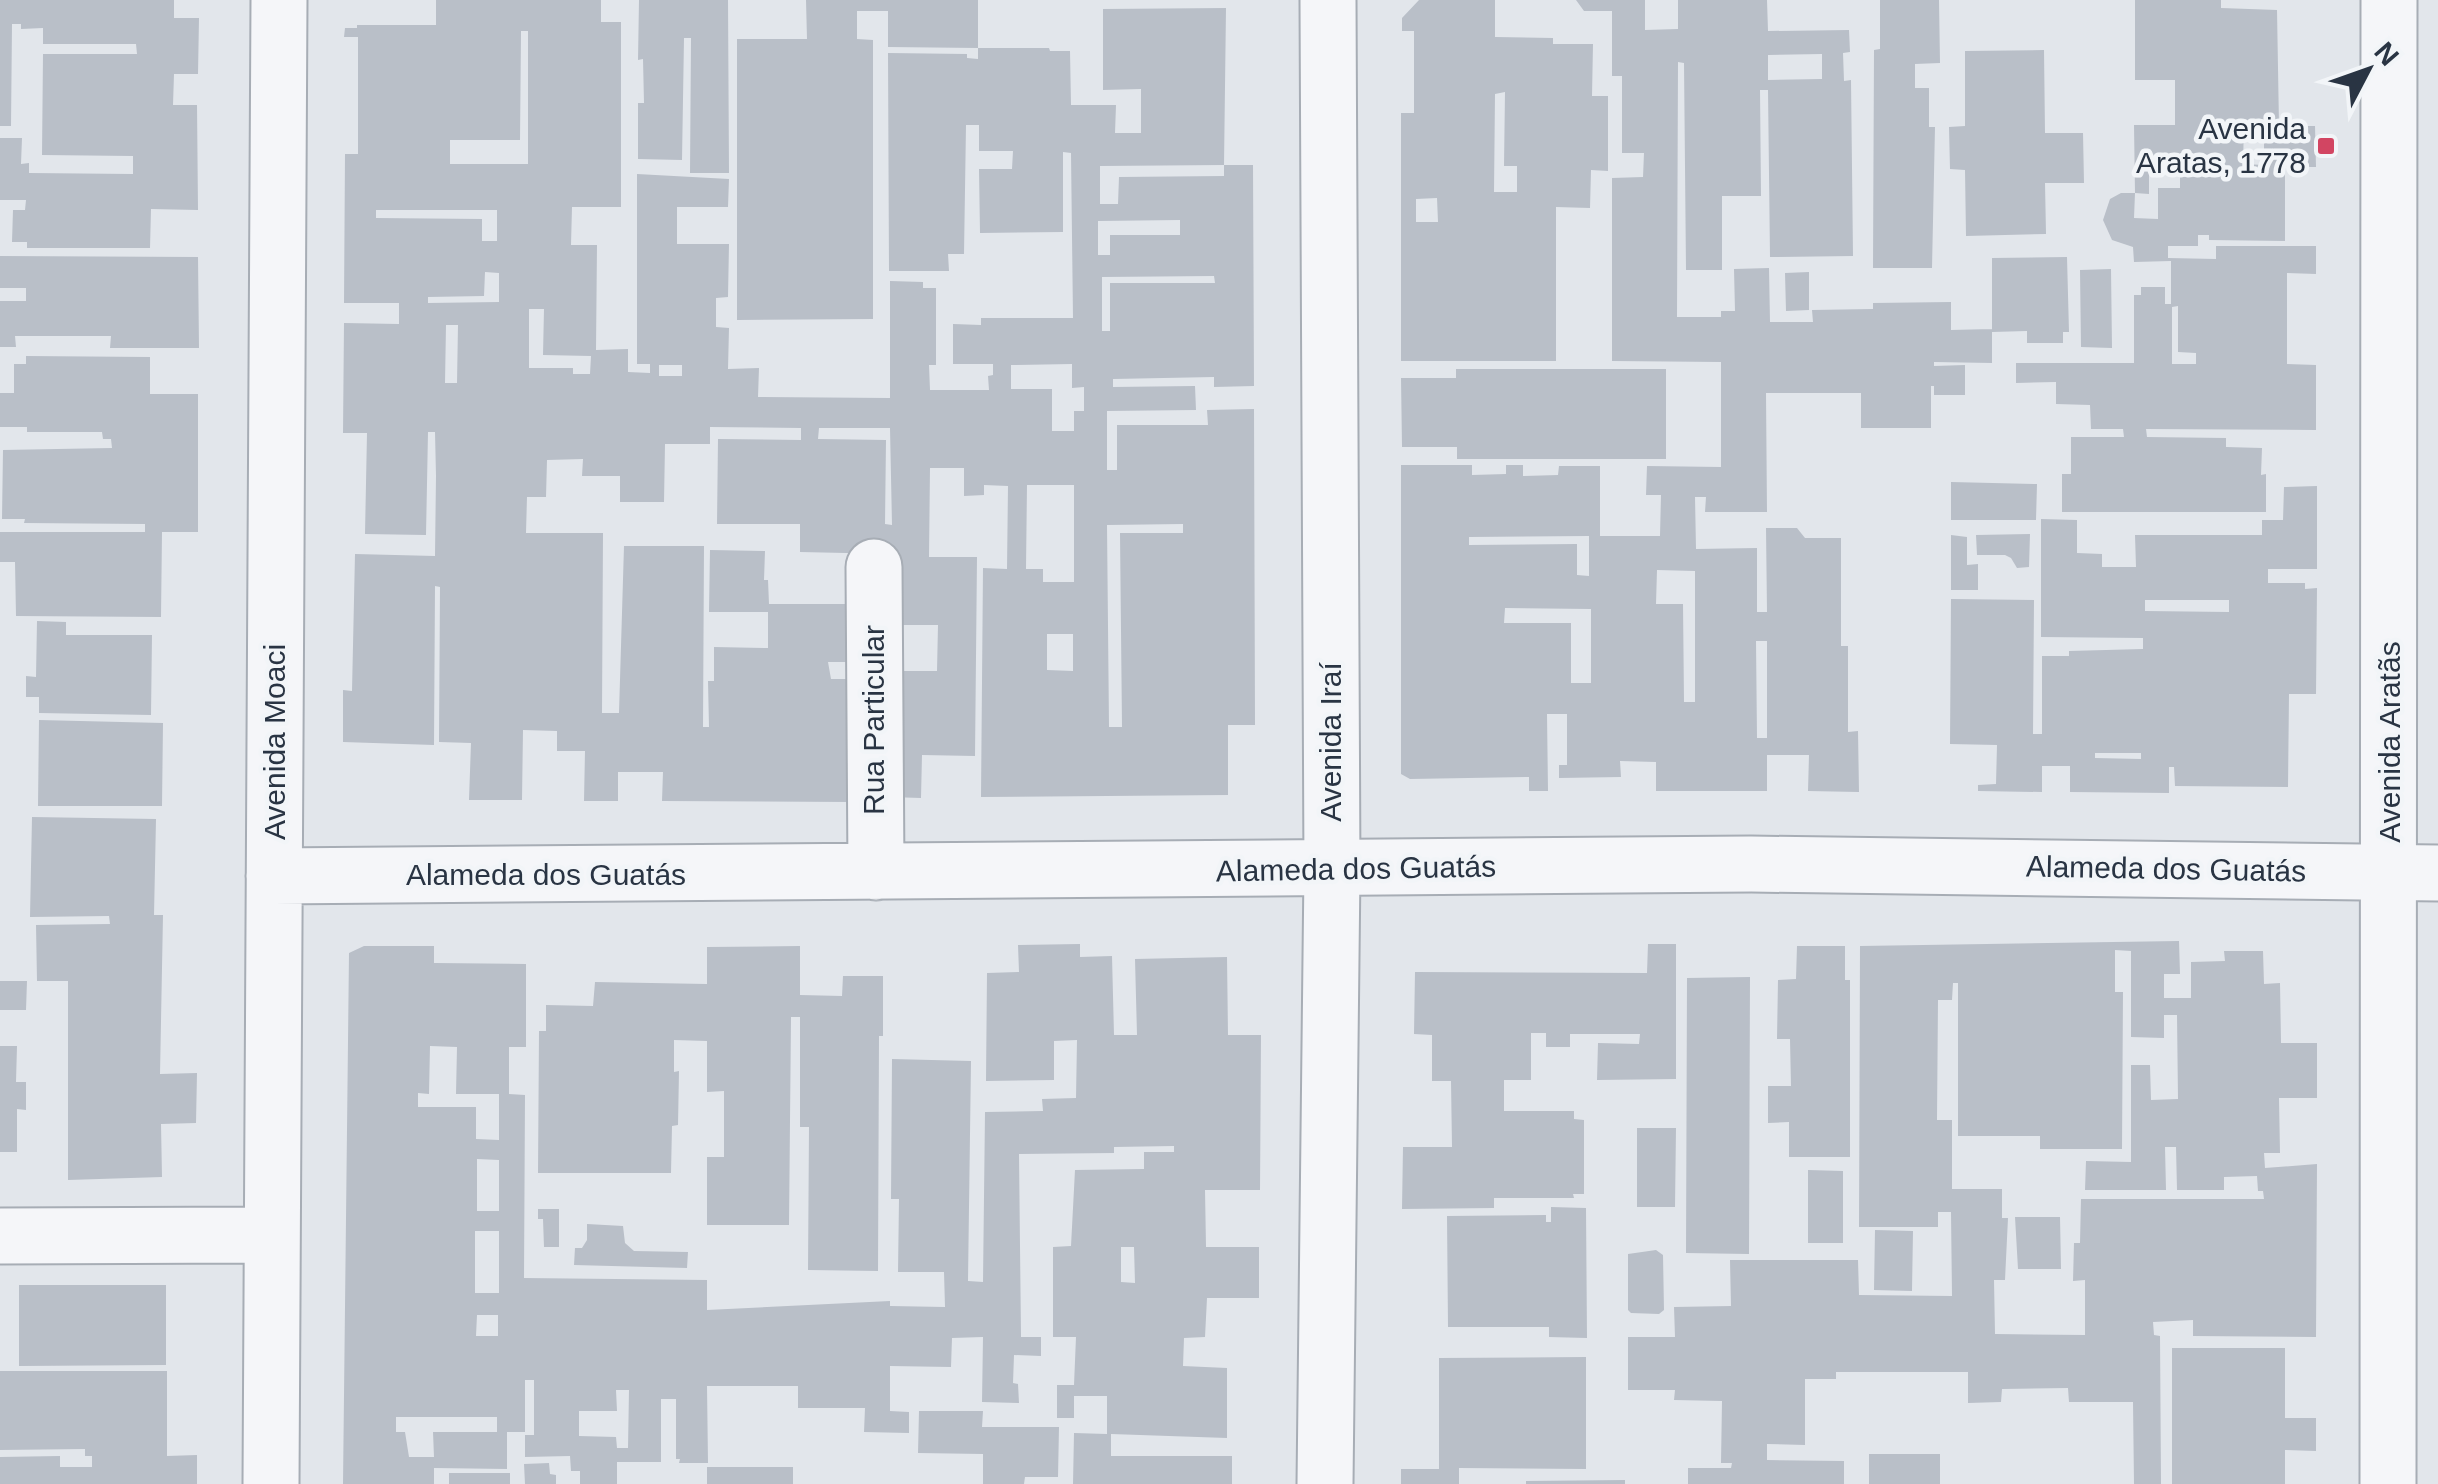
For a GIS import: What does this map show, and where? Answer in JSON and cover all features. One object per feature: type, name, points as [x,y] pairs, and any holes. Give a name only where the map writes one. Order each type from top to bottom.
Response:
[{"type":"street","name":"Avenida Moaci","points":[[271,1484],[279,0]]},
{"type":"street","name":"Avenida Iraí","points":[[1326,1484],[1332,870],[1328,0]]},
{"type":"street","name":"Avenida Aratãs","points":[[2388,1484],[2414,872],[2389,0]]},
{"type":"street","name":"Rua Particular","points":[[874,567],[876,872]]},
{"type":"street","name":"Alameda dos Guatás","points":[[274,876],[1751,864],[2414,872]]},
{"type":"street","points":[[0,1236],[270,1235]]},
{"type":"building","points":[[0,0],[174,0],[174,18],[199,18],[198,74],[174,74],[173,105],[197,105],[198,210],[151,209],[150,248],[27,248],[27,242],[12,242],[13,210],[25,210],[26,200],[0,200],[0,138],[22,138],[21,164],[29,163],[29,173],[133,174],[133,156],[42,155],[43,54],[137,54],[136,44],[43,44],[43,28],[21,29],[21,24],[12,24],[11,126],[0,126]]},
{"type":"building","points":[[436,0],[601,0],[601,22],[621,22],[621,207],[572,207],[571,245],[597,245],[596,350],[628,349],[628,372],[650,373],[650,364],[637,364],[637,174],[729,179],[728,207],[677,207],[677,244],[729,244],[728,297],[716,298],[716,327],[729,328],[728,369],[759,368],[758,397],[890,398],[890,281],[923,282],[923,288],[936,288],[936,365],[929,365],[930,390],[989,390],[988,376],[993,375],[993,364],[953,364],[953,324],[981,325],[981,318],[1073,318],[1071,153],[1063,152],[1063,232],[980,233],[979,169],[1012,169],[1013,151],[979,151],[979,125],[966,125],[964,254],[948,254],[949,271],[889,271],[888,53],[967,54],[967,58],[978,59],[978,48],[1070,51],[1071,105],[1116,105],[1115,133],[1141,133],[1141,89],[1103,90],[1103,9],[1226,8],[1224,165],[1253,165],[1254,386],[1214,387],[1214,377],[1113,379],[1113,387],[1195,386],[1196,410],[1107,411],[1107,470],[1117,470],[1117,425],[1208,425],[1207,410],[1254,409],[1255,725],[1228,725],[1228,795],[981,797],[983,568],[1007,569],[1008,486],[984,485],[984,495],[964,496],[964,468],[930,468],[929,557],[977,557],[975,756],[922,755],[921,798],[890,797],[892,671],[937,671],[938,625],[892,625],[892,554],[800,552],[800,524],[717,524],[718,439],[801,440],[801,428],[710,427],[710,444],[665,444],[664,502],[620,502],[620,476],[582,476],[583,459],[547,460],[546,497],[527,497],[526,533],[603,533],[602,713],[619,713],[624,546],[704,546],[703,727],[709,727],[708,681],[714,681],[714,647],[768,648],[768,612],[709,612],[710,550],[765,551],[764,580],[768,580],[769,604],[854,604],[853,662],[828,662],[831,679],[853,679],[852,802],[662,801],[663,772],[618,772],[618,801],[584,801],[585,751],[557,751],[557,731],[523,730],[522,800],[469,800],[471,743],[439,742],[440,587],[435,586],[434,745],[343,742],[343,690],[352,691],[355,554],[435,556],[436,476],[435,432],[428,432],[426,535],[365,534],[367,433],[343,433],[344,323],[399,324],[399,303],[344,303],[345,154],[358,154],[358,37],[344,37],[345,28],[436,25]],"holes":[[[521,31],[528,31],[528,164],[450,164],[450,140],[520,140]],[[1224,165],[1224,176],[1119,177],[1118,204],[1100,204],[1100,166]],[[376,210],[497,210],[497,241],[482,241],[482,219],[376,218]],[[1180,220],[1180,235],[1110,235],[1110,255],[1098,255],[1098,221]],[[485,272],[499,273],[499,302],[428,303],[428,297],[484,296]],[[1214,276],[1215,283],[1110,283],[1110,331],[1102,331],[1102,277]],[[529,309],[544,309],[543,355],[591,356],[590,374],[573,374],[573,368],[529,368]],[[446,325],[458,325],[457,383],[445,383]],[[1072,364],[1072,388],[1084,387],[1084,411],[1074,411],[1074,431],[1052,431],[1052,389],[1011,389],[1011,365]],[[659,365],[682,365],[682,376],[659,376]],[[819,428],[890,428],[892,525],[885,524],[886,440],[818,439]],[[1027,485],[1074,485],[1074,582],[1043,582],[1043,569],[1026,569]],[[1183,524],[1183,533],[1120,533],[1122,727],[1109,727],[1107,525]],[[1047,634],[1073,634],[1073,671],[1047,670]]]},
{"type":"building","points":[[639,0],[728,0],[729,173],[690,173],[691,38],[684,38],[682,160],[638,159],[638,103],[644,103],[643,59],[638,60]]},
{"type":"building","points":[[806,0],[978,0],[978,48],[888,47],[888,11],[857,11],[857,39],[873,40],[873,319],[737,320],[737,39],[807,39]]},
{"type":"building","points":[[1419,0],[1495,0],[1495,37],[1553,38],[1553,44],[1593,44],[1592,96],[1608,96],[1608,171],[1591,170],[1590,208],[1556,207],[1556,361],[1401,361],[1401,113],[1414,113],[1414,31],[1402,31],[1402,18]],"holes":[[[1505,92],[1504,166],[1517,166],[1517,192],[1494,192],[1495,94]],[[1437,198],[1438,222],[1416,222],[1416,199]]]},
{"type":"building","points":[[1576,0],[1645,0],[1645,30],[1678,29],[1678,0],[1767,0],[1768,31],[1849,30],[1850,52],[1843,53],[1844,81],[1851,80],[1853,256],[1770,257],[1768,90],[1760,90],[1761,196],[1722,196],[1722,270],[1686,270],[1684,63],[1678,62],[1677,317],[1721,317],[1721,311],[1735,311],[1734,269],[1769,268],[1770,322],[1813,322],[1812,310],[1873,309],[1873,303],[1951,302],[1951,330],[1992,329],[1992,363],[1934,362],[1934,366],[1965,365],[1965,395],[1934,395],[1931,386],[1931,428],[1861,428],[1861,393],[1766,393],[1767,512],[1705,512],[1706,497],[1695,497],[1696,549],[1757,548],[1757,612],[1767,612],[1766,528],[1797,528],[1805,538],[1841,538],[1841,646],[1848,646],[1848,732],[1858,731],[1859,792],[1808,791],[1809,755],[1767,755],[1767,791],[1656,791],[1656,762],[1620,761],[1621,777],[1559,778],[1559,765],[1567,765],[1567,714],[1547,714],[1548,791],[1529,791],[1529,777],[1410,779],[1401,774],[1401,465],[1472,465],[1472,475],[1506,474],[1506,465],[1523,465],[1523,476],[1558,475],[1559,466],[1600,466],[1600,536],[1660,536],[1661,495],[1646,495],[1647,466],[1721,467],[1721,362],[1612,361],[1612,178],[1643,177],[1644,153],[1622,153],[1622,76],[1612,76],[1612,11],[1584,11]],"holes":[[[1822,54],[1822,79],[1768,80],[1768,55]],[[1589,536],[1589,576],[1577,575],[1577,544],[1469,545],[1469,537]],[[1657,570],[1695,571],[1695,702],[1684,702],[1683,604],[1656,604]],[[1505,608],[1591,609],[1591,683],[1571,683],[1571,623],[1504,623]],[[1756,641],[1767,641],[1767,738],[1757,738]]]},
{"type":"building","points":[[1880,0],[1939,0],[1940,63],[1915,64],[1915,88],[1929,88],[1929,127],[1935,127],[1932,268],[1873,268],[1874,50],[1880,49]]},
{"type":"building","points":[[2135,0],[2221,0],[2221,8],[2277,10],[2279,126],[2315,126],[2316,167],[2285,167],[2285,241],[2209,240],[2209,235],[2198,235],[2198,246],[2168,246],[2168,258],[2216,259],[2216,246],[2316,246],[2316,274],[2287,273],[2287,364],[2316,365],[2316,430],[2146,429],[2147,437],[2226,438],[2226,447],[2262,448],[2266,512],[2062,512],[2062,474],[2071,474],[2071,437],[2124,437],[2123,429],[2091,429],[2090,405],[2056,404],[2056,382],[2016,383],[2016,363],[2134,363],[2134,295],[2141,295],[2141,287],[2165,287],[2165,304],[2171,304],[2171,261],[2134,262],[2133,247],[2112,240],[2103,220],[2110,199],[2121,193],[2135,193],[2134,125],[2175,125],[2175,80],[2135,80]],"holes":[[[2244,125],[2264,126],[2264,165],[2243,164]],[[2149,165],[2180,165],[2180,188],[2158,188],[2158,219],[2134,218],[2135,193],[2149,194]],[[2178,306],[2178,352],[2196,353],[2196,364],[2172,364],[2172,307]]]},
{"type":"building","points":[[2044,50],[2045,133],[2083,133],[2084,183],[2045,183],[2046,234],[1966,236],[1965,170],[1950,169],[1949,127],[1965,126],[1965,51]]},
{"type":"building","points":[[0,256],[198,257],[199,348],[110,348],[111,336],[15,336],[16,347],[0,347],[0,301],[26,301],[26,288],[0,288]]},
{"type":"building","points":[[2067,257],[2069,332],[2063,332],[2063,343],[2027,343],[2027,331],[1992,332],[1992,258]]},
{"type":"building","points":[[2111,269],[2112,348],[2081,347],[2080,270]]},
{"type":"building","points":[[1809,272],[1809,310],[1786,311],[1785,273]]},
{"type":"building","points":[[26,356],[150,357],[150,394],[198,394],[198,532],[162,532],[161,617],[16,616],[15,562],[0,562],[0,532],[145,532],[145,524],[24,523],[25,519],[2,519],[3,450],[112,448],[111,439],[103,439],[102,432],[27,432],[27,427],[0,427],[0,393],[14,393],[14,364],[26,364]]},
{"type":"building","points":[[1456,369],[1666,369],[1666,459],[1457,459],[1457,447],[1402,447],[1401,378],[1456,378]]},
{"type":"building","points":[[1951,482],[2037,484],[2036,520],[1951,520]]},
{"type":"building","points":[[2317,486],[2317,569],[2268,569],[2268,583],[2305,583],[2305,589],[2317,588],[2316,694],[2289,694],[2288,787],[2175,786],[2174,767],[2169,767],[2169,793],[2070,792],[2070,766],[2042,766],[2042,792],[1978,791],[1978,785],[1996,784],[1997,745],[1950,744],[1951,599],[2034,600],[2033,734],[2042,734],[2042,656],[2069,656],[2069,651],[2143,649],[2143,638],[2041,637],[2041,519],[2077,520],[2077,553],[2102,554],[2102,567],[2136,567],[2135,535],[2262,535],[2262,520],[2283,520],[2284,487]],"holes":[[[2145,600],[2229,600],[2229,612],[2145,611]],[[2095,753],[2141,753],[2141,759],[2095,758]]]},
{"type":"building","points":[[2030,534],[2029,567],[2017,568],[2005,555],[1977,555],[1976,535]]},
{"type":"building","points":[[1951,535],[1967,537],[1967,565],[1978,564],[1978,590],[1951,590]]},
{"type":"building","points":[[37,621],[66,622],[66,635],[152,635],[151,715],[39,713],[39,697],[26,697],[26,676],[36,677]]},
{"type":"building","points":[[39,720],[163,723],[162,806],[38,806]]},
{"type":"building","points":[[32,817],[156,819],[154,915],[163,915],[160,1074],[197,1073],[196,1123],[161,1124],[162,1177],[68,1180],[68,981],[37,981],[36,925],[110,924],[109,916],[30,917]]},
{"type":"building","points":[[2179,941],[2180,974],[2164,974],[2164,998],[2191,998],[2191,962],[2225,961],[2224,951],[2263,951],[2264,984],[2280,983],[2281,1043],[2317,1043],[2317,1098],[2279,1098],[2280,1153],[2264,1153],[2265,1168],[2317,1164],[2316,1337],[2193,1336],[2193,1320],[2153,1322],[2154,1335],[2160,1336],[2161,1484],[2134,1484],[2133,1402],[2069,1402],[2068,1388],[2002,1389],[2001,1402],[1968,1403],[1968,1372],[1836,1372],[1836,1379],[1805,1379],[1805,1445],[1767,1444],[1767,1460],[1844,1461],[1844,1484],[1688,1484],[1688,1468],[1731,1468],[1732,1463],[1721,1463],[1722,1401],[1674,1400],[1675,1390],[1628,1390],[1628,1337],[1675,1337],[1674,1307],[1731,1306],[1730,1260],[1858,1260],[1859,1295],[1952,1296],[1951,1212],[1938,1212],[1938,1227],[1859,1227],[1860,946]],"holes":[[[2115,950],[2131,951],[2131,1037],[2164,1038],[2164,1015],[2177,1015],[2178,1099],[2151,1100],[2150,1065],[2131,1065],[2131,1162],[2086,1161],[2085,1190],[2166,1190],[2165,1147],[2176,1147],[2177,1190],[2224,1190],[2224,1177],[2257,1176],[2258,1191],[2263,1191],[2264,1199],[2081,1199],[2080,1243],[2074,1243],[2073,1281],[2085,1280],[2085,1335],[1995,1334],[1994,1280],[2005,1280],[2008,1218],[2002,1218],[2002,1189],[1952,1189],[1952,1120],[1937,1120],[1938,1000],[1952,1000],[1953,983],[1958,983],[1958,1136],[2040,1136],[2040,1149],[2122,1149],[2123,992],[2115,992]]]},
{"type":"building","points":[[1080,944],[1080,957],[1112,956],[1114,1035],[1137,1035],[1135,959],[1227,957],[1228,1035],[1261,1035],[1260,1190],[1205,1190],[1206,1247],[1259,1247],[1259,1298],[1207,1298],[1205,1337],[1184,1338],[1183,1366],[1227,1368],[1227,1438],[1111,1434],[1111,1456],[1232,1456],[1232,1484],[1073,1484],[1074,1433],[1107,1434],[1107,1396],[1074,1396],[1074,1418],[1057,1418],[1057,1385],[1074,1385],[1076,1337],[1053,1337],[1053,1247],[1071,1246],[1075,1170],[1144,1169],[1144,1152],[1174,1152],[1174,1146],[1114,1147],[1114,1153],[1019,1154],[1021,1337],[1041,1337],[1041,1356],[1014,1355],[1013,1383],[1018,1384],[1019,1403],[982,1402],[983,1337],[952,1338],[951,1367],[890,1366],[890,1411],[909,1412],[909,1433],[864,1432],[865,1408],[798,1408],[798,1386],[707,1386],[708,1463],[679,1463],[680,1459],[676,1459],[676,1399],[661,1399],[661,1462],[617,1462],[617,1484],[580,1484],[580,1471],[571,1471],[570,1456],[525,1457],[525,1435],[534,1435],[534,1380],[525,1380],[525,1432],[507,1432],[507,1469],[434,1468],[434,1484],[343,1484],[349,953],[364,946],[434,946],[434,963],[526,964],[526,1047],[509,1047],[509,1094],[525,1095],[524,1278],[707,1280],[707,1310],[890,1301],[890,1306],[945,1307],[944,1272],[898,1272],[899,1199],[891,1199],[892,1059],[971,1061],[968,1281],[983,1282],[985,1112],[1043,1111],[1042,1099],[1076,1098],[1077,1040],[1054,1041],[1054,1080],[986,1081],[987,973],[1019,972],[1018,945]],"holes":[[[430,1046],[457,1047],[456,1094],[499,1094],[499,1140],[476,1139],[476,1107],[418,1107],[418,1093],[429,1094]],[[477,1159],[499,1160],[499,1211],[477,1211]],[[475,1231],[499,1231],[499,1293],[475,1293]],[[1121,1247],[1134,1247],[1135,1283],[1121,1282]],[[477,1315],[498,1315],[498,1336],[476,1336]],[[616,1390],[629,1390],[628,1448],[617,1448],[616,1437],[579,1436],[579,1411],[617,1411]],[[396,1417],[497,1417],[497,1432],[433,1432],[434,1457],[409,1457],[405,1432],[396,1432]]]},
{"type":"building","points":[[1648,944],[1676,944],[1676,1079],[1597,1080],[1598,1043],[1639,1044],[1640,1034],[1570,1034],[1570,1047],[1546,1047],[1546,1033],[1531,1033],[1531,1080],[1504,1080],[1504,1111],[1574,1111],[1574,1119],[1584,1120],[1584,1194],[1573,1194],[1574,1198],[1494,1198],[1494,1208],[1402,1209],[1403,1147],[1452,1147],[1451,1081],[1432,1081],[1432,1035],[1414,1034],[1415,972],[1647,973]]},
{"type":"building","points":[[800,946],[800,995],[842,996],[843,976],[883,976],[878,1271],[808,1270],[809,1127],[800,1127],[800,1017],[791,1017],[789,1225],[707,1225],[707,1157],[724,1157],[724,1091],[707,1092],[707,1041],[674,1040],[674,1072],[679,1071],[678,1125],[672,1126],[671,1173],[538,1173],[539,1031],[546,1031],[546,1005],[593,1006],[595,982],[707,984],[707,947]]},
{"type":"building","points":[[1797,946],[1845,946],[1845,980],[1850,980],[1850,1157],[1789,1157],[1789,1122],[1768,1123],[1768,1086],[1791,1086],[1790,1039],[1777,1039],[1778,980],[1796,979]]},
{"type":"building","points":[[1750,977],[1749,1254],[1686,1253],[1687,978]]},
{"type":"building","points":[[0,981],[27,981],[26,1010],[0,1010]]},
{"type":"building","points":[[0,1046],[17,1046],[16,1082],[26,1082],[26,1110],[17,1109],[17,1152],[0,1152]]},
{"type":"building","points":[[1637,1128],[1676,1128],[1675,1207],[1637,1207]]},
{"type":"building","points":[[1808,1170],[1843,1171],[1843,1243],[1808,1243]]},
{"type":"building","points":[[1551,1207],[1586,1208],[1587,1338],[1549,1337],[1549,1327],[1448,1327],[1447,1216],[1546,1215],[1546,1222],[1551,1222]]},
{"type":"building","points":[[538,1209],[559,1209],[559,1247],[544,1247],[543,1219],[538,1219]]},
{"type":"building","points":[[2015,1217],[2060,1217],[2061,1269],[2018,1269]]},
{"type":"building","points":[[587,1224],[623,1226],[625,1243],[634,1251],[688,1252],[687,1268],[574,1265],[575,1248],[582,1248],[587,1240]]},
{"type":"building","points":[[1875,1230],[1913,1231],[1912,1291],[1874,1290]]},
{"type":"building","points":[[1656,1250],[1663,1255],[1664,1310],[1659,1314],[1631,1313],[1628,1254]]},
{"type":"building","points":[[19,1285],[166,1285],[166,1365],[19,1366]]},
{"type":"building","points":[[2172,1348],[2285,1348],[2285,1418],[2316,1418],[2316,1451],[2285,1450],[2285,1484],[2172,1484]]},
{"type":"building","points":[[1586,1357],[1586,1469],[1459,1468],[1459,1484],[1401,1484],[1401,1469],[1439,1469],[1439,1358]]},
{"type":"building","points":[[0,1371],[167,1371],[167,1456],[197,1455],[197,1484],[0,1484],[0,1457],[60,1456],[60,1467],[92,1467],[92,1456],[85,1456],[85,1449],[0,1450]]},
{"type":"building","points":[[919,1411],[983,1411],[982,1427],[1059,1427],[1058,1477],[1025,1477],[1024,1484],[983,1484],[983,1454],[918,1453]]},
{"type":"building","points":[[1869,1454],[1940,1454],[1940,1484],[1869,1484]]},
{"type":"building","points":[[549,1463],[556,1484],[525,1484],[524,1464]]},
{"type":"building","points":[[707,1467],[793,1467],[793,1484],[707,1484]]},
{"type":"building","points":[[449,1473],[510,1473],[510,1484],[449,1484]]},
{"type":"building","points":[[1625,1480],[1625,1484],[1526,1484],[1526,1481]]},
{"type":"place","name":"Avenida Aratas, 1778","points":[[2326,146]]}]
